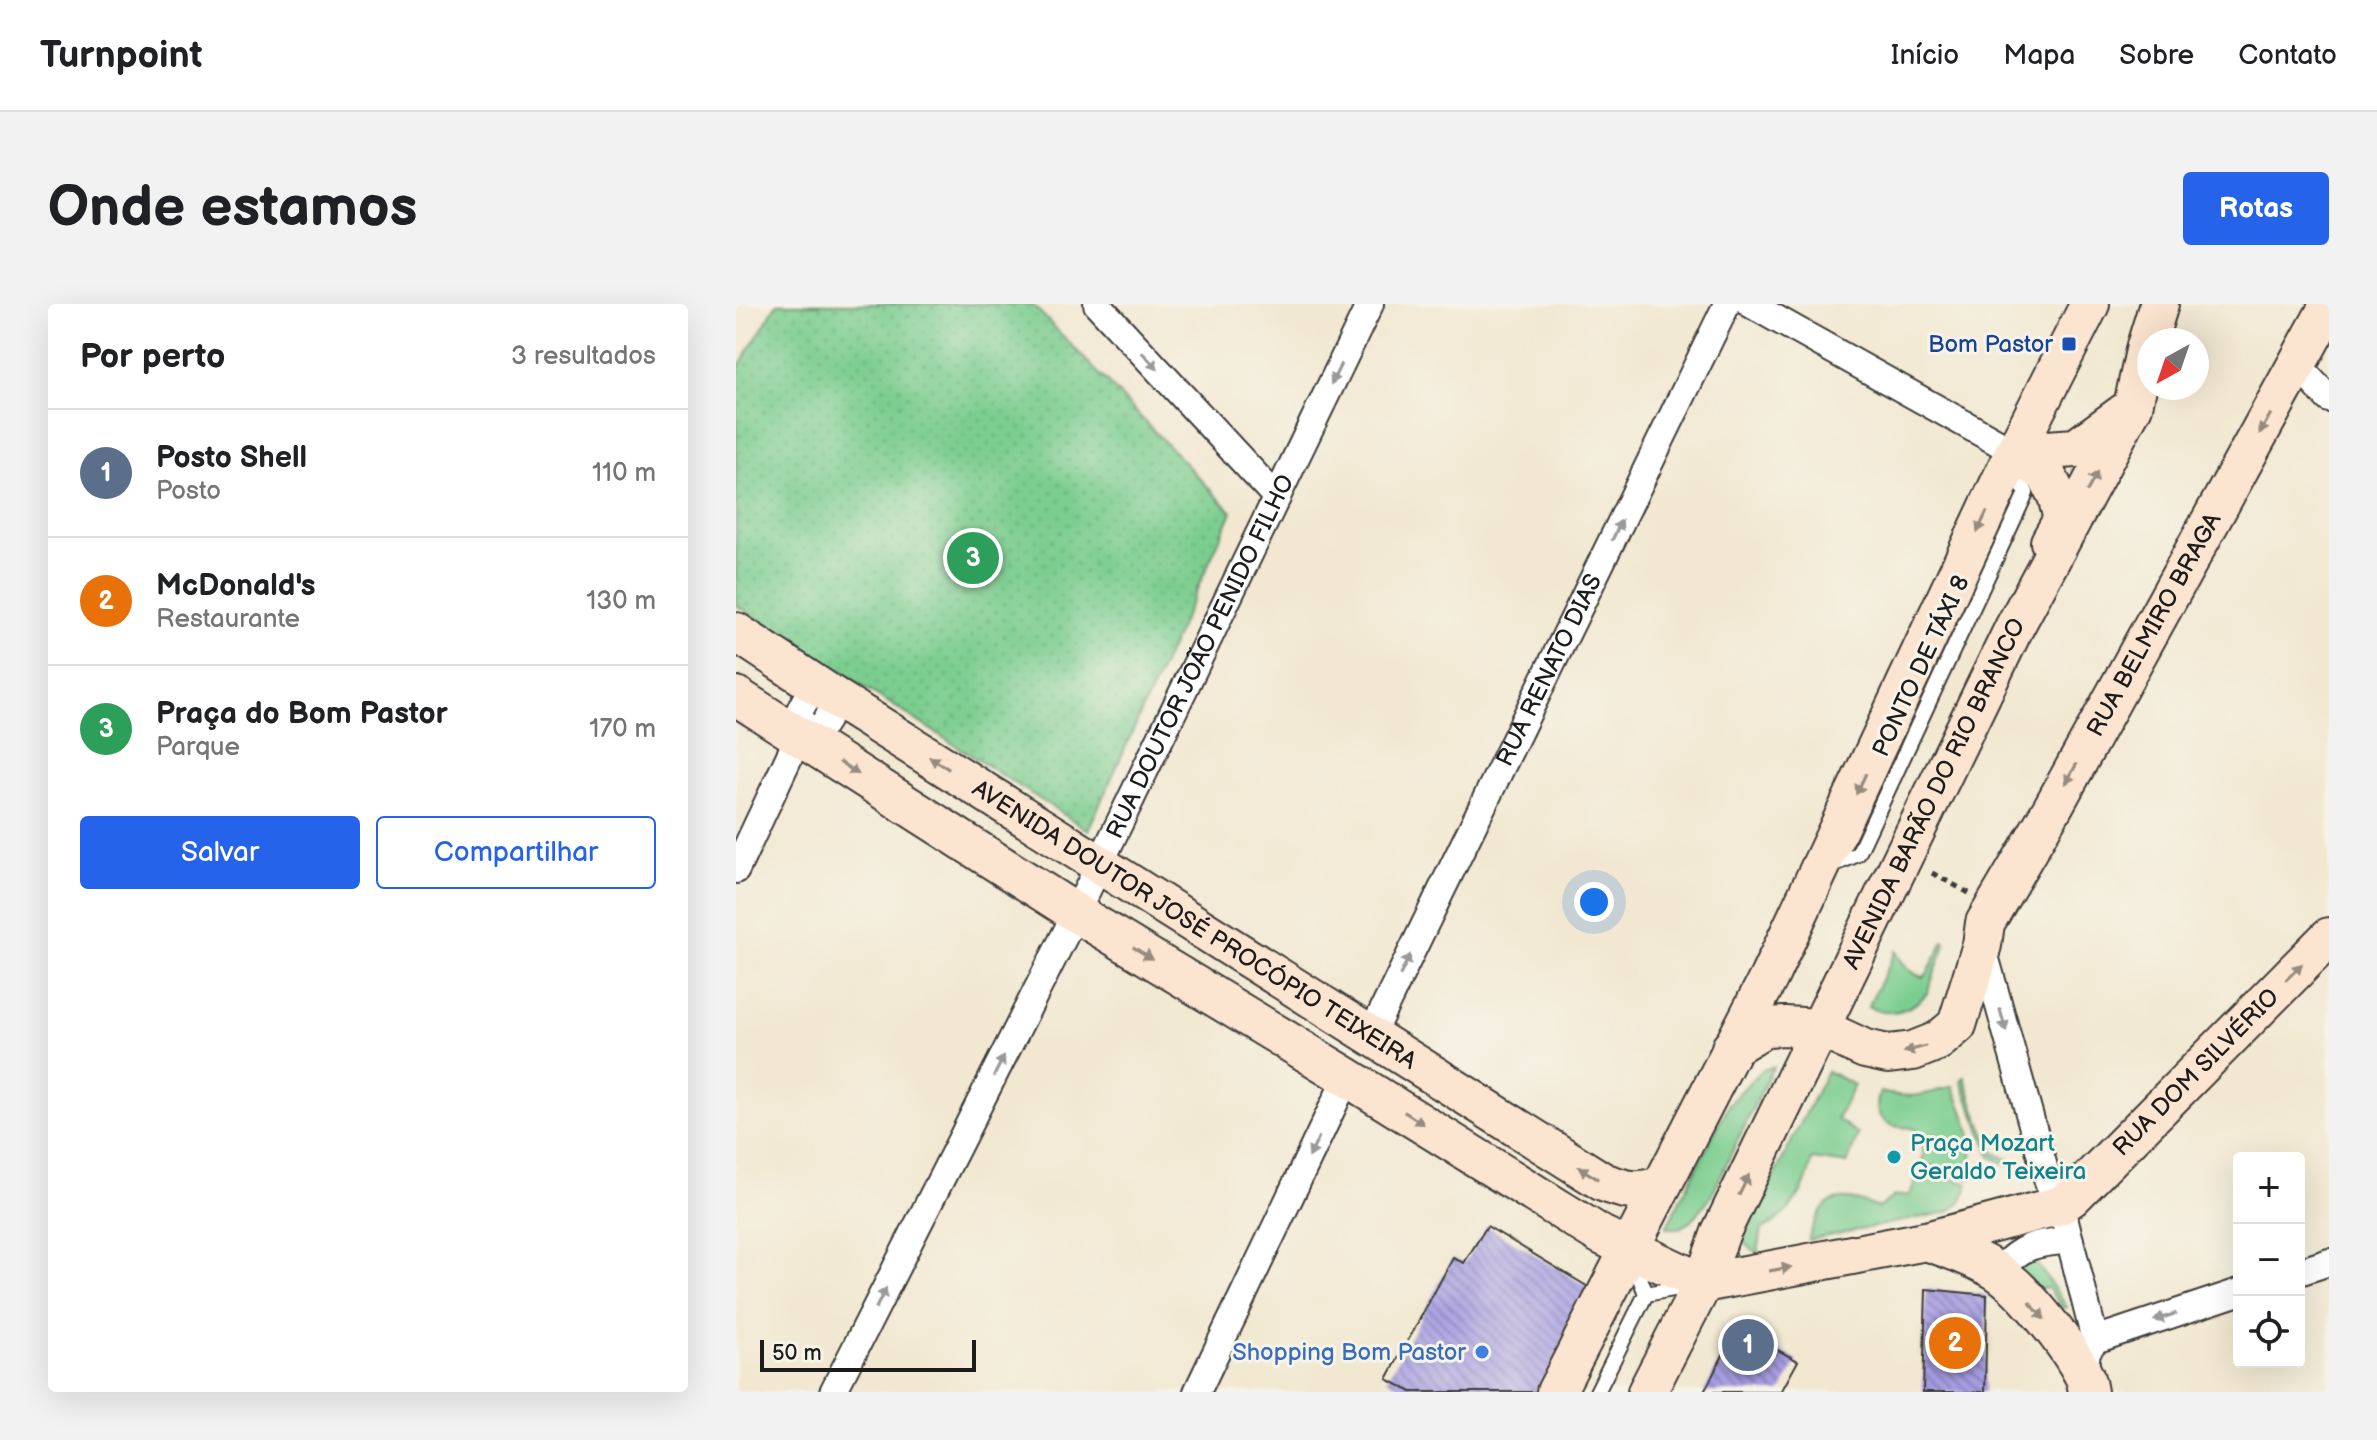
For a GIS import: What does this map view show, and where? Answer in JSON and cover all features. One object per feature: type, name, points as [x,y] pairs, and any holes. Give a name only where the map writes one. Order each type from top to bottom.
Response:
[{"type":"main road","points":[[1556,1392],[1769,977],[2013,456],[2090,304]]},
{"type":"main road","points":[[2147,328],[2148,304]]},
{"type":"main road","name":"AVENIDA BARÃO DO RIO BRANCO","points":[[2152,328],[2159,304]]},
{"type":"main road","name":"RUA BELMIRO BRAGA","points":[[1820,1028],[1865,1049],[1888,1054],[1913,1051],[1938,1041],[1957,1025],[1982,945],[1985,923],[2052,809],[2329,306]]},
{"type":"main road","name":"AVENIDA BARÃO DO RIO BRANCO","points":[[1647,1392],[1703,1283],[1721,1232],[2014,628],[2133,406],[2137,388]]},
{"type":"main road","points":[[2013,456],[2076,448],[2133,406]]},
{"type":"main road","points":[[2013,456],[2046,474],[2057,496],[2063,519],[2020,600],[2014,628]]},
{"type":"main road","name":"AVENIDA DOUTOR JOSÉ PROCÓPIO TEIXEIRA","points":[[736,632],[826,692],[1603,1182],[1642,1192],[1661,1186]]},
{"type":"main road","name":"AVENIDA DOUTOR JOSÉ PROCÓPIO TEIXEIRA","points":[[736,696],[1076,913],[1601,1235],[1629,1249]]},
{"type":"main road","name":"RUA DOM SILVÉRIO","points":[[2066,1201],[2329,937]]},
{"type":"main road","points":[[1731,1048],[1766,1027],[1820,1028]]},
{"type":"main road","points":[[1629,1249],[1703,1283],[1926,1241],[2066,1201]]},
{"type":"main road","points":[[1926,1241],[1998,1271],[2020,1291],[2085,1373]]},
{"type":"street","points":[[1097,304],[1277,498]]},
{"type":"street","name":"RUA DOUTOR JOÃO PENIDO FILHO","points":[[833,1392],[1100,865],[1370,304]]},
{"type":"street","name":"RUA RENATO DIAS","points":[[1371,1035],[1727,304]]},
{"type":"street","points":[[1750,304],[2013,456]]},
{"type":"street","points":[[2297,365],[2329,399]]},
{"type":"street","points":[[736,870],[799,736],[823,725],[826,692]]},
{"type":"street","points":[[1982,945],[2049,1185],[2066,1201],[2085,1373],[2233,1295]]},
{"type":"street","points":[[1197,1392],[1347,1077]]},
{"type":"street","points":[[1998,1271],[2019,1251],[2043,1242],[2070,1241]]},
{"type":"street","points":[[2305,1270],[2329,1262]]},
{"type":"lane","points":[[1597,1392],[1646,1294],[1629,1249]]},
{"type":"lane","points":[[1646,1294],[1703,1283]]},
{"type":"path","points":[[1903,857],[1994,906]]},
{"type":"green space","points":[[777,304],[1032,304],[1232,512],[1088,830],[736,605],[736,371]]},
{"type":"green space","points":[[1944,941],[1946,943],[1927,993],[1921,999],[1899,1011],[1883,1012],[1868,1006],[1896,951],[1907,967],[1923,977]]},
{"type":"green space","points":[[1773,1067],[1709,1200],[1691,1221],[1680,1228],[1666,1228],[1729,1104],[1761,1070]]},
{"type":"green space","points":[[1827,1071],[1854,1085],[1837,1119],[1858,1134],[1847,1164],[1812,1159],[1796,1200],[1781,1217],[1762,1229],[1758,1253],[1744,1242],[1745,1234]]},
{"type":"green space","points":[[1965,1077],[1994,1153],[2014,1162],[2016,1168],[1991,1157],[1961,1080]]},
{"type":"green space","points":[[1953,1086],[1972,1141],[1969,1179],[1922,1163],[1922,1138],[1919,1134],[1911,1128],[1891,1125],[1882,1119],[1878,1111],[1880,1092],[1917,1095]]},
{"type":"green space","points":[[1920,1168],[1968,1184],[1964,1197],[1948,1212],[1808,1240],[1819,1215],[1832,1201],[1851,1199],[1878,1208],[1894,1196],[1910,1195]]},
{"type":"green space","points":[[2023,1263],[2036,1264],[2040,1268],[2067,1307],[2062,1308],[2048,1288],[2034,1288],[2011,1268]]},
{"type":"building","name":"Shopping Bom Pastor","points":[[1487,1226],[1595,1291],[1539,1392],[1411,1392],[1387,1379],[1453,1258],[1464,1263]]},
{"type":"building","points":[[1926,1289],[1987,1295],[1985,1392],[1923,1392]]},
{"type":"building","points":[[1737,1328],[1798,1361],[1781,1392],[1704,1392]]},
{"type":"place","name":"Bom Pastor","points":[[2069,344]]},
{"type":"place","name":"Praça do Bom Pastor","points":[[973,558]]},
{"type":"place","name":"Praça Mozart Geraldo Teixeira","points":[[1894,1157]]},
{"type":"place","name":"McDonald's","points":[[1955,1343]]},
{"type":"place","name":"Posto Shell","points":[[1748,1345]]},
{"type":"place","name":"Shopping Bom Pastor","points":[[1482,1352]]}]
